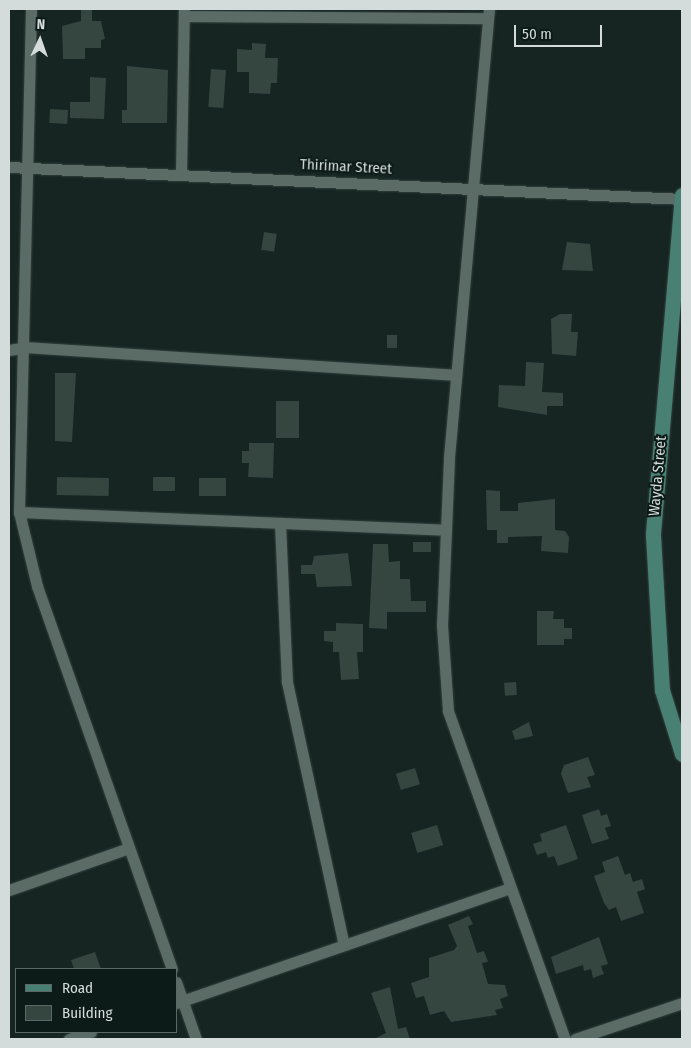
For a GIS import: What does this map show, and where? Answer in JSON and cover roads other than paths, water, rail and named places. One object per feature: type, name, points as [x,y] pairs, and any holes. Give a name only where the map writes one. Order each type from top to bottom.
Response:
[{"type":"street","points":[[31,9],[26,347],[19,512],[37,586],[172,968]]},
{"type":"street","points":[[181,174],[184,12],[489,13],[476,188],[456,375],[446,530],[442,625],[448,711],[508,889],[565,1039]]},
{"type":"street","name":"Thirimar Street","points":[[9,167],[476,188],[682,200]]},
{"type":"street","name":"Wayda Street","points":[[682,195],[653,535],[662,690],[682,754]]},
{"type":"street","points":[[9,350],[26,347],[456,375]]},
{"type":"street","points":[[19,512],[446,530]]},
{"type":"street","points":[[280,523],[286,682],[344,945]]},
{"type":"street","points":[[9,890],[129,848]]},
{"type":"street","points":[[196,1039],[179,1002],[508,889]]},
{"type":"street","points":[[575,1039],[682,1003]]},
{"type":"street","points":[[70,1039],[89,1033]]}]
